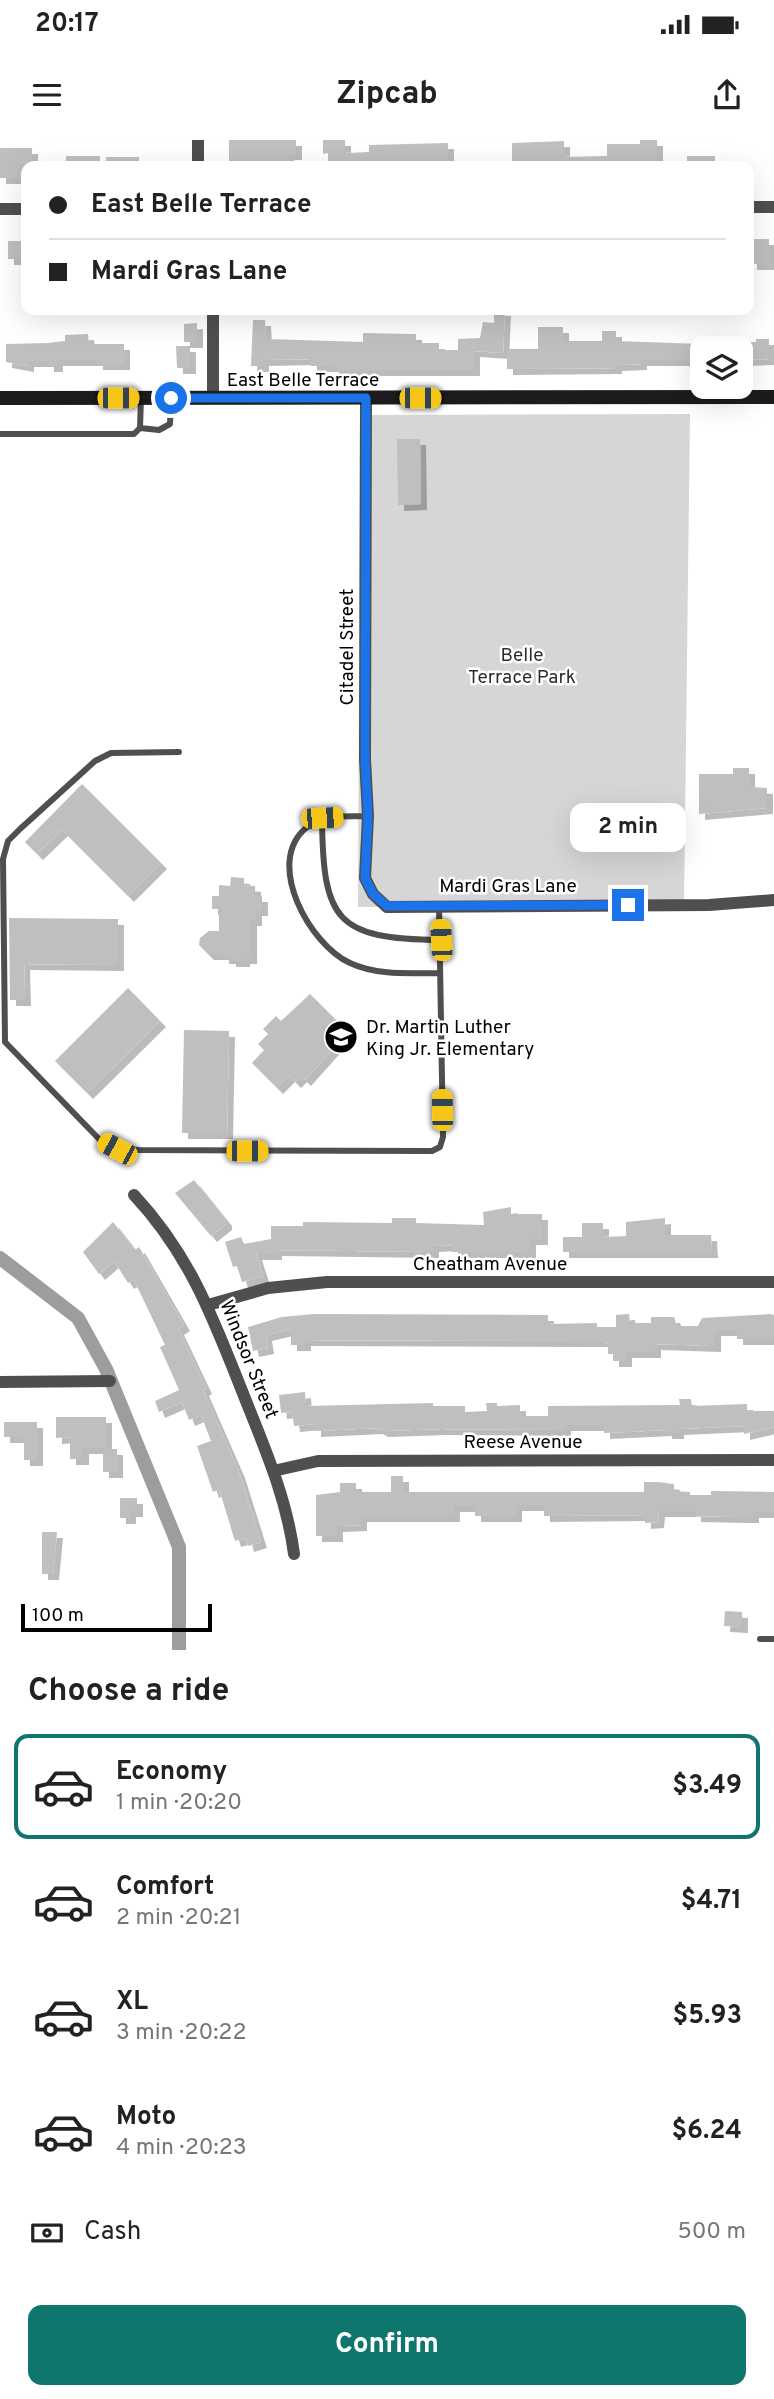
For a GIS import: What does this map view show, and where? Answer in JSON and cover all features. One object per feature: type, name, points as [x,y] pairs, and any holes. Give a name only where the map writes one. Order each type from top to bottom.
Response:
[{"type":"street","points":[[198,140],[198,161]]},
{"type":"street","points":[[754,207],[774,207]]},
{"type":"street","points":[[0,209],[21,209]]},
{"type":"street","points":[[213,398],[214,315]]},
{"type":"street","name":"East Belle Terrace","points":[[0,398],[774,397]]},
{"type":"street","name":"Citadel Street","points":[[366,398],[365,759],[368,816],[365,878],[373,894]]},
{"type":"street","name":"Mardi Gras Lane","points":[[373,894],[387,906],[709,905],[774,900]]},
{"type":"street","name":"Windsor Street","points":[[134,1195],[177,1247],[208,1305],[274,1471],[284,1503],[294,1554]]},
{"type":"street","name":"Cheatham Avenue","points":[[208,1305],[268,1288],[327,1282],[774,1282]]},
{"type":"street","points":[[0,1382],[110,1381]]},
{"type":"street","name":"Reese Avenue","points":[[274,1471],[318,1461],[774,1460]]},
{"type":"lane","points":[[0,435],[134,434],[140,428],[141,398]]},
{"type":"lane","points":[[140,428],[159,430],[170,424],[171,398]]},
{"type":"lane","points":[[179,752],[111,753],[95,761],[8,841],[3,859],[5,1042],[100,1140],[117,1149],[139,1150],[432,1152],[440,1147],[443,1138],[439,904]]},
{"type":"lane","points":[[368,816],[322,818],[304,829],[292,850],[291,874],[295,901],[305,922],[325,945],[347,962],[370,971],[440,973]]},
{"type":"lane","points":[[322,818],[323,869],[327,892],[340,915],[362,932],[390,939],[441,940]]},
{"type":"lane","points":[[760,1639],[774,1639]]},
{"type":"green space","name":"Belle Terrace Park","points":[[690,414],[684,906],[358,907],[360,415]]},
{"type":"building","points":[[229,140],[296,140],[296,154],[288,154],[288,161],[229,161]]},
{"type":"building","points":[[323,140],[345,140],[345,152],[349,153],[369,152],[369,145],[448,143],[448,161],[328,161],[328,153],[323,154]]},
{"type":"building","points":[[640,140],[657,140],[657,161],[512,161],[512,143],[564,141],[564,157],[607,156],[607,144],[640,144]]},
{"type":"building","points":[[0,148],[32,148],[32,161],[21,161],[21,178],[0,178]]},
{"type":"building","points":[[66,156],[100,156],[100,161],[66,161]]},
{"type":"building","points":[[687,156],[715,156],[715,161],[687,161]]},
{"type":"building","points":[[106,157],[139,157],[139,161],[106,161]]},
{"type":"building","points":[[754,239],[769,239],[769,264],[754,264]]},
{"type":"building","points":[[8,241],[21,241],[21,259],[8,259]]},
{"type":"building","points":[[494,315],[505,315],[503,353],[474,351],[474,370],[333,370],[333,366],[311,366],[311,359],[263,360],[263,366],[251,366],[253,320],[265,320],[266,339],[363,342],[363,333],[416,334],[416,343],[439,343],[439,350],[458,350],[458,339],[480,338],[483,322],[494,323]]},
{"type":"building","points":[[197,323],[197,342],[184,342],[184,324]]},
{"type":"building","points":[[538,327],[563,327],[563,341],[602,341],[602,331],[616,331],[616,341],[690,344],[690,367],[689,360],[641,360],[641,364],[616,365],[616,368],[507,369],[507,349],[538,349]]},
{"type":"building","points":[[88,334],[89,344],[124,344],[124,364],[97,364],[97,360],[57,360],[57,366],[48,366],[48,361],[28,361],[28,366],[6,362],[6,344],[65,341],[65,335]]},
{"type":"building","points":[[756,339],[769,339],[769,359],[753,360],[753,342],[756,342]]},
{"type":"building","points":[[176,346],[190,346],[190,368],[177,368]]},
{"type":"building","points":[[397,439],[420,439],[421,504],[398,505]]},
{"type":"building","points":[[733,768],[749,768],[749,787],[767,788],[767,808],[699,814],[699,774],[733,774]]},
{"type":"building","points":[[82,784],[161,863],[128,896],[62,830],[37,854],[25,842]]},
{"type":"building","points":[[231,877],[244,878],[244,885],[255,886],[255,896],[262,896],[262,910],[256,910],[256,920],[251,920],[251,958],[244,958],[244,961],[230,961],[230,958],[223,958],[223,954],[208,954],[199,945],[200,938],[209,931],[219,931],[219,909],[212,909],[212,896],[219,896],[219,885],[230,886]]},
{"type":"building","points":[[9,918],[118,919],[118,965],[24,964],[25,1000],[10,1000]]},
{"type":"building","points":[[128,988],[160,1021],[87,1093],[55,1061]]},
{"type":"building","points":[[310,994],[348,1032],[305,1080],[301,1076],[295,1082],[289,1076],[277,1088],[252,1063],[264,1050],[258,1044],[268,1034],[263,1029],[276,1016],[281,1021]]},
{"type":"building","points":[[184,1030],[229,1031],[227,1133],[182,1133]]},
{"type":"building","points":[[194,1180],[226,1220],[226,1224],[211,1236],[175,1193]]},
{"type":"building","points":[[511,1207],[511,1214],[542,1214],[542,1239],[530,1239],[530,1252],[452,1252],[452,1245],[433,1246],[433,1252],[276,1250],[276,1254],[256,1254],[263,1276],[242,1282],[237,1266],[233,1267],[225,1242],[241,1237],[244,1244],[271,1239],[271,1226],[303,1226],[303,1222],[392,1223],[392,1218],[416,1218],[416,1223],[484,1225],[483,1212]]},
{"type":"building","points":[[665,1218],[665,1235],[711,1235],[712,1252],[563,1252],[563,1237],[582,1237],[582,1223],[603,1223],[603,1237],[626,1236],[626,1222]]},
{"type":"building","points":[[113,1222],[135,1250],[139,1247],[184,1325],[178,1329],[206,1388],[203,1390],[239,1472],[261,1542],[248,1546],[246,1538],[235,1541],[219,1489],[213,1492],[197,1446],[211,1441],[201,1415],[189,1420],[182,1402],[159,1412],[155,1401],[179,1390],[160,1347],[165,1345],[134,1280],[128,1283],[114,1261],[99,1274],[83,1252]]},
{"type":"building","points":[[314,1314],[548,1315],[548,1324],[597,1323],[597,1327],[616,1327],[616,1315],[629,1314],[630,1323],[651,1323],[651,1317],[674,1317],[677,1326],[698,1326],[702,1318],[771,1314],[774,1315],[774,1339],[737,1339],[737,1330],[715,1330],[715,1346],[655,1344],[655,1352],[626,1352],[626,1361],[613,1361],[613,1354],[608,1354],[608,1344],[603,1341],[305,1340],[305,1345],[291,1345],[291,1329],[266,1335],[268,1348],[253,1351],[248,1327],[282,1317]]},
{"type":"building","points":[[305,1392],[306,1406],[433,1403],[433,1406],[465,1406],[465,1412],[487,1411],[486,1403],[497,1403],[497,1406],[520,1405],[520,1416],[548,1416],[548,1406],[680,1405],[679,1399],[691,1399],[692,1406],[747,1404],[747,1411],[774,1411],[774,1427],[744,1434],[744,1426],[678,1429],[678,1433],[666,1433],[666,1430],[604,1433],[604,1425],[565,1425],[565,1430],[382,1431],[377,1428],[315,1431],[315,1424],[294,1426],[292,1412],[281,1413],[279,1395]]},
{"type":"building","points":[[56,1417],[106,1417],[106,1448],[83,1448],[83,1459],[70,1459],[70,1437],[56,1438]]},
{"type":"building","points":[[4,1422],[37,1422],[37,1460],[24,1460],[24,1437],[4,1437]]},
{"type":"building","points":[[103,1449],[117,1449],[117,1472],[103,1472]]},
{"type":"building","points":[[391,1476],[403,1476],[403,1492],[644,1492],[644,1482],[658,1482],[674,1484],[674,1491],[690,1492],[690,1495],[711,1495],[711,1491],[774,1492],[774,1512],[753,1512],[753,1517],[741,1517],[695,1516],[695,1511],[659,1511],[658,1522],[645,1523],[645,1516],[641,1515],[544,1516],[544,1505],[516,1505],[516,1516],[475,1516],[475,1506],[454,1506],[454,1516],[361,1516],[361,1525],[337,1526],[337,1536],[316,1536],[316,1495],[340,1492],[340,1483],[356,1483],[356,1492],[391,1492]]},
{"type":"building","points":[[120,1498],[137,1498],[137,1511],[130,1511],[130,1518],[120,1518]]},
{"type":"building","points":[[42,1532],[57,1532],[53,1574],[42,1574]]},
{"type":"building","points":[[725,1611],[742,1612],[742,1627],[724,1626]]},
{"type":"waterway","points":[[0,1258],[78,1318],[106,1369],[179,1547],[179,1650]]},
{"type":"place","name":"Dr. Martin Luther King Jr. Elementary","points":[[341,1037]]},
{"type":"route","points":[[171,398],[366,398],[365,759],[368,816],[365,878],[373,894],[387,906],[628,905]]}]
